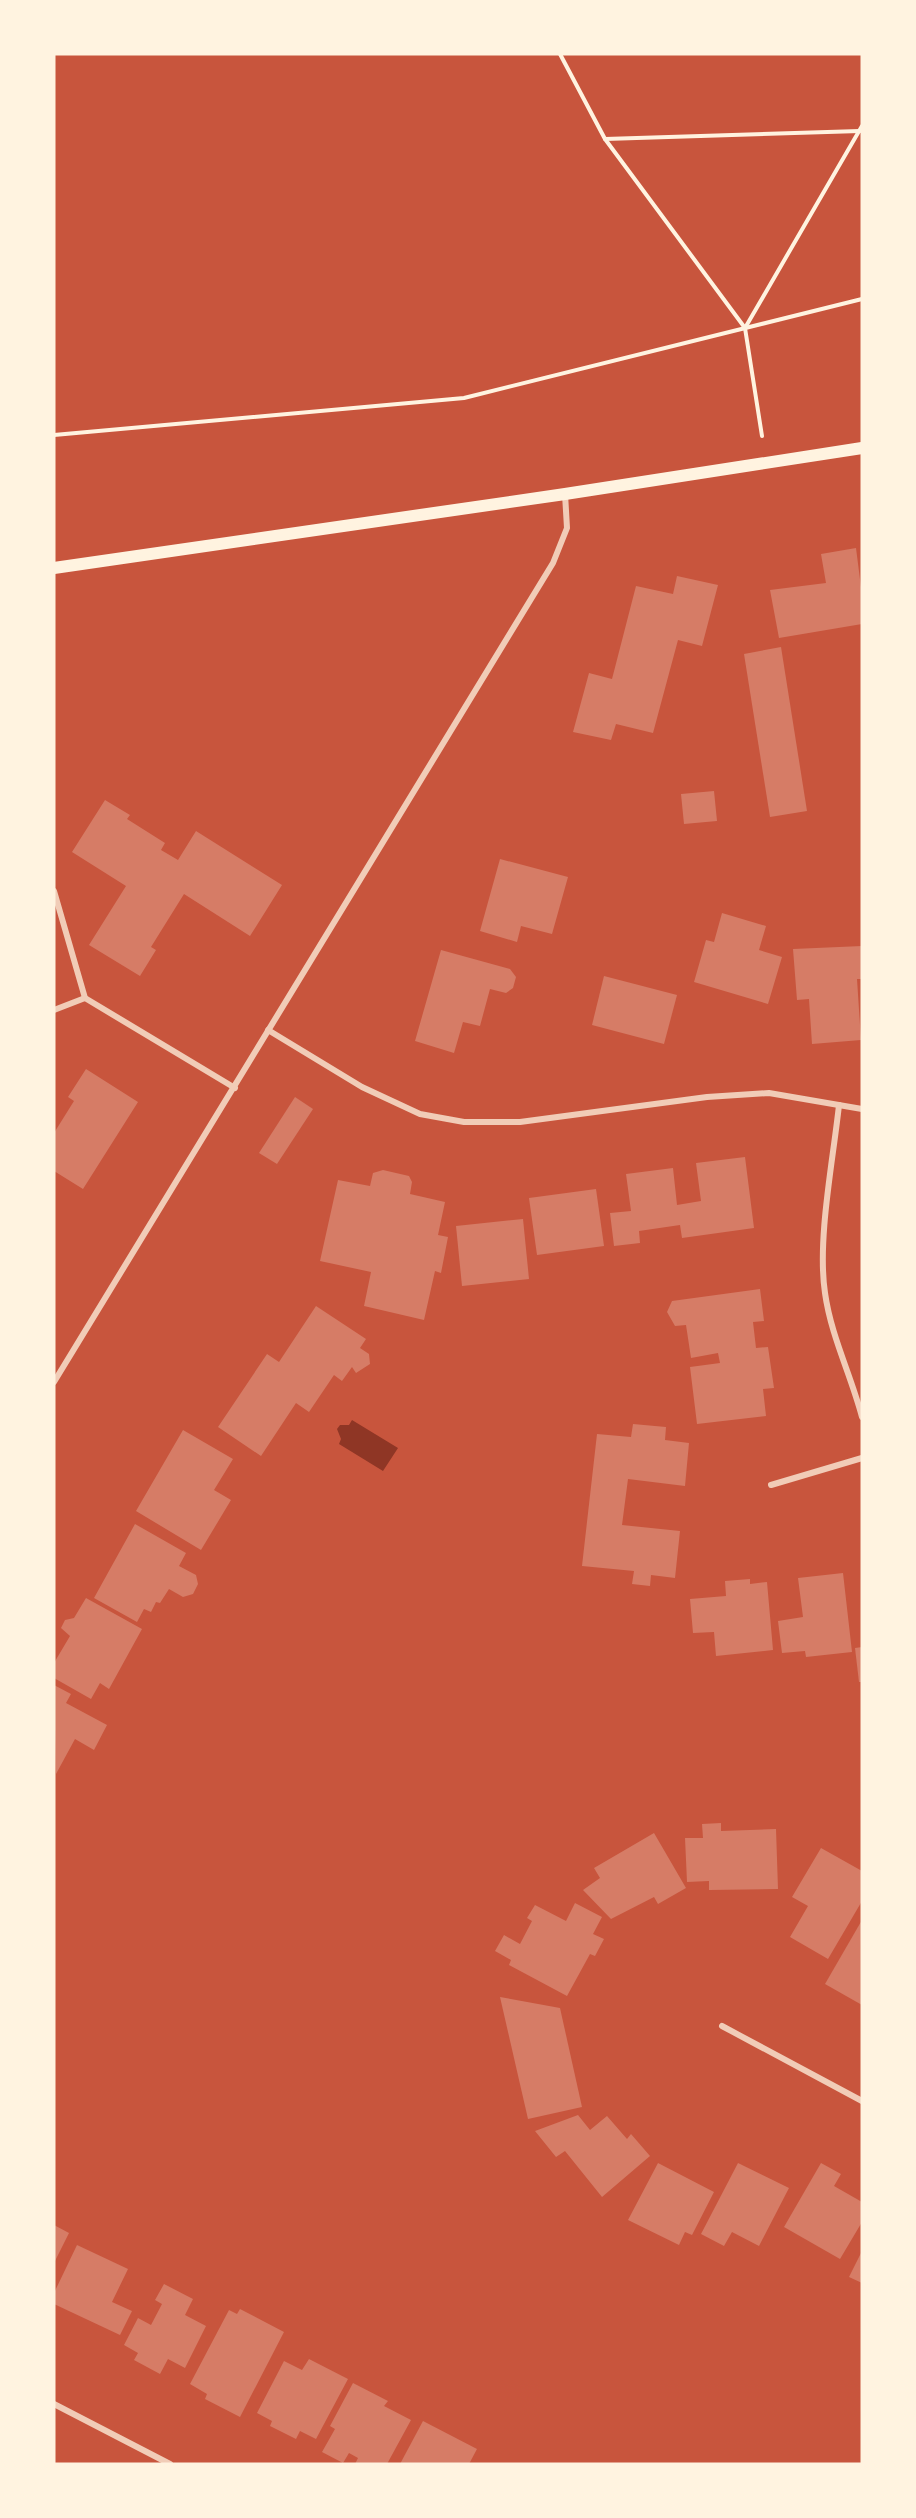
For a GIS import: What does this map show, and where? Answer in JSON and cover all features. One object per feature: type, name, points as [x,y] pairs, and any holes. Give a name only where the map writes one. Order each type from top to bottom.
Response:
[{"type":"main road","points":[[54,568],[565,494],[862,448]]},
{"type":"street","points":[[54,1382],[236,1088],[268,1030],[553,563],[567,528],[565,494]]},
{"type":"street","points":[[54,891],[85,998],[236,1088]]},
{"type":"street","points":[[54,1010],[85,998]]},
{"type":"street","points":[[268,1030],[362,1087],[420,1114],[464,1122],[520,1122],[707,1097],[769,1093],[862,1109]]},
{"type":"street","points":[[839,1105],[823,1257],[825,1293],[833,1330],[862,1417]]},
{"type":"street","points":[[771,1485],[862,1458]]},
{"type":"street","points":[[722,2026],[862,2101]]},
{"type":"street","points":[[54,2403],[170,2464]]},
{"type":"path","points":[[560,54],[605,139],[745,328],[767,462]]},
{"type":"path","points":[[605,139],[861,129]]},
{"type":"path","points":[[745,328],[861,129]]},
{"type":"path","points":[[54,435],[464,398],[862,299]]},
{"type":"shaded area","points":[[352,1420],[398,1448],[383,1471],[339,1444],[341,1439],[337,1429],[340,1425],[349,1425]]},
{"type":"building","points":[[856,548],[862,595],[862,624],[779,638],[770,590],[826,583],[821,554]]},
{"type":"building","points":[[677,576],[718,585],[702,646],[678,640],[653,733],[616,724],[611,740],[573,732],[589,673],[612,679],[636,586],[673,594]]},
{"type":"building","points":[[781,647],[807,811],[770,817],[744,654]]},
{"type":"building","points":[[714,791],[717,821],[684,824],[681,794]]},
{"type":"building","points":[[105,800],[130,815],[127,819],[165,843],[161,850],[178,860],[196,831],[282,885],[250,936],[184,894],[151,947],[156,950],[140,976],[89,945],[126,886],[72,852]]},
{"type":"building","points":[[500,859],[568,877],[552,934],[521,926],[517,942],[480,931]]},
{"type":"building","points":[[722,913],[766,926],[759,950],[782,957],[768,1004],[694,982],[706,940],[714,942]]},
{"type":"building","points":[[862,946],[862,979],[857,979],[861,1040],[812,1044],[809,999],[797,1000],[793,949]]},
{"type":"building","points":[[441,950],[510,969],[516,977],[513,988],[506,993],[490,989],[480,1026],[463,1022],[454,1053],[415,1041]]},
{"type":"building","points":[[604,976],[677,995],[664,1044],[592,1025]]},
{"type":"building","points":[[86,1069],[138,1102],[83,1189],[54,1171],[54,1133],[74,1101],[68,1097]]},
{"type":"building","points":[[295,1097],[313,1109],[277,1164],[259,1153]]},
{"type":"building","points":[[745,1157],[754,1228],[682,1238],[680,1225],[639,1231],[640,1243],[614,1246],[610,1213],[631,1211],[626,1174],[673,1168],[677,1205],[701,1201],[696,1163]]},
{"type":"building","points":[[383,1170],[409,1176],[412,1182],[410,1194],[445,1202],[438,1235],[448,1237],[441,1273],[435,1271],[424,1320],[364,1306],[371,1272],[320,1261],[338,1180],[370,1186],[373,1173]]},
{"type":"building","points":[[596,1189],[604,1246],[537,1255],[529,1198]]},
{"type":"building","points":[[523,1219],[529,1279],[462,1286],[456,1226]]},
{"type":"building","points":[[760,1289],[764,1321],[753,1322],[756,1348],[768,1347],[774,1388],[763,1389],[766,1416],[697,1424],[690,1367],[720,1363],[718,1353],[691,1358],[686,1325],[675,1326],[667,1312],[672,1301]]},
{"type":"building","points":[[316,1306],[366,1339],[360,1348],[369,1354],[370,1364],[356,1373],[352,1367],[342,1381],[334,1375],[309,1412],[296,1403],[261,1456],[218,1427],[267,1354],[279,1362]]},
{"type":"building","points":[[633,1424],[666,1427],[665,1440],[689,1443],[685,1486],[628,1479],[622,1525],[680,1531],[675,1578],[651,1575],[650,1586],[632,1584],[634,1571],[582,1566],[597,1434],[631,1437]]},
{"type":"building","points":[[183,1430],[233,1459],[214,1490],[231,1500],[201,1550],[136,1511]]},
{"type":"building","points":[[135,1524],[186,1553],[179,1566],[196,1575],[198,1584],[193,1594],[183,1597],[169,1589],[160,1603],[156,1602],[151,1612],[144,1609],[137,1622],[94,1598]]},
{"type":"building","points":[[843,1573],[852,1652],[806,1657],[805,1651],[782,1653],[778,1621],[803,1617],[798,1578]]},
{"type":"building","points":[[750,1579],[750,1584],[767,1582],[773,1650],[716,1656],[714,1632],[693,1633],[690,1599],[726,1596],[725,1581]]},
{"type":"building","points":[[86,1598],[142,1629],[109,1689],[100,1683],[91,1699],[54,1678],[54,1663],[70,1636],[61,1628],[65,1620],[74,1618]]},
{"type":"building","points":[[862,1647],[862,1682],[859,1682],[855,1648]]},
{"type":"building","points":[[54,1685],[71,1694],[66,1703],[107,1725],[94,1750],[75,1739],[56,1774]]},
{"type":"building","points":[[721,1823],[721,1831],[776,1829],[778,1889],[709,1890],[709,1881],[687,1882],[685,1838],[703,1838],[702,1824]]},
{"type":"building","points":[[654,1833],[686,1888],[658,1904],[654,1897],[611,1919],[583,1890],[600,1878],[594,1868]]},
{"type":"building","points":[[821,1848],[862,1871],[862,1901],[828,1959],[790,1937],[808,1906],[792,1897]]},
{"type":"building","points":[[575,1903],[602,1917],[593,1934],[604,1939],[595,1956],[590,1954],[567,1996],[509,1965],[511,1960],[495,1951],[504,1935],[520,1944],[532,1921],[527,1918],[535,1905],[566,1921]]},
{"type":"building","points":[[862,1920],[862,2005],[825,1984]]},
{"type":"building","points":[[500,1997],[560,2008],[582,2107],[528,2119]]},
{"type":"building","points":[[578,2115],[590,2130],[607,2116],[627,2139],[631,2134],[650,2156],[602,2197],[565,2151],[556,2157],[535,2131]]},
{"type":"building","points":[[658,2163],[714,2192],[692,2235],[685,2232],[679,2245],[628,2220]]},
{"type":"building","points":[[738,2163],[789,2188],[759,2246],[732,2232],[724,2246],[701,2234]]},
{"type":"building","points":[[821,2163],[841,2174],[834,2186],[862,2202],[862,2222],[840,2259],[784,2227]]},
{"type":"building","points":[[54,2225],[69,2233],[54,2263]]},
{"type":"building","points":[[77,2245],[128,2269],[112,2302],[132,2311],[120,2335],[54,2304],[54,2293]]},
{"type":"building","points":[[862,2251],[862,2283],[849,2277]]},
{"type":"building","points":[[164,2284],[193,2299],[185,2315],[206,2326],[185,2368],[168,2359],[160,2374],[134,2360],[138,2353],[124,2345],[138,2318],[151,2325],[162,2304],[155,2300]]},
{"type":"building","points":[[240,2309],[284,2332],[240,2417],[205,2399],[207,2394],[190,2384],[229,2310],[237,2314]]},
{"type":"building","points":[[309,2359],[348,2379],[316,2439],[300,2431],[296,2439],[270,2426],[272,2421],[257,2413],[284,2361],[302,2370]]},
{"type":"building","points":[[353,2383],[388,2401],[384,2406],[411,2420],[387,2464],[355,2464],[358,2458],[349,2453],[343,2463],[322,2452],[335,2429],[330,2426]]},
{"type":"building","points":[[423,2421],[477,2449],[469,2464],[400,2464]]}]
